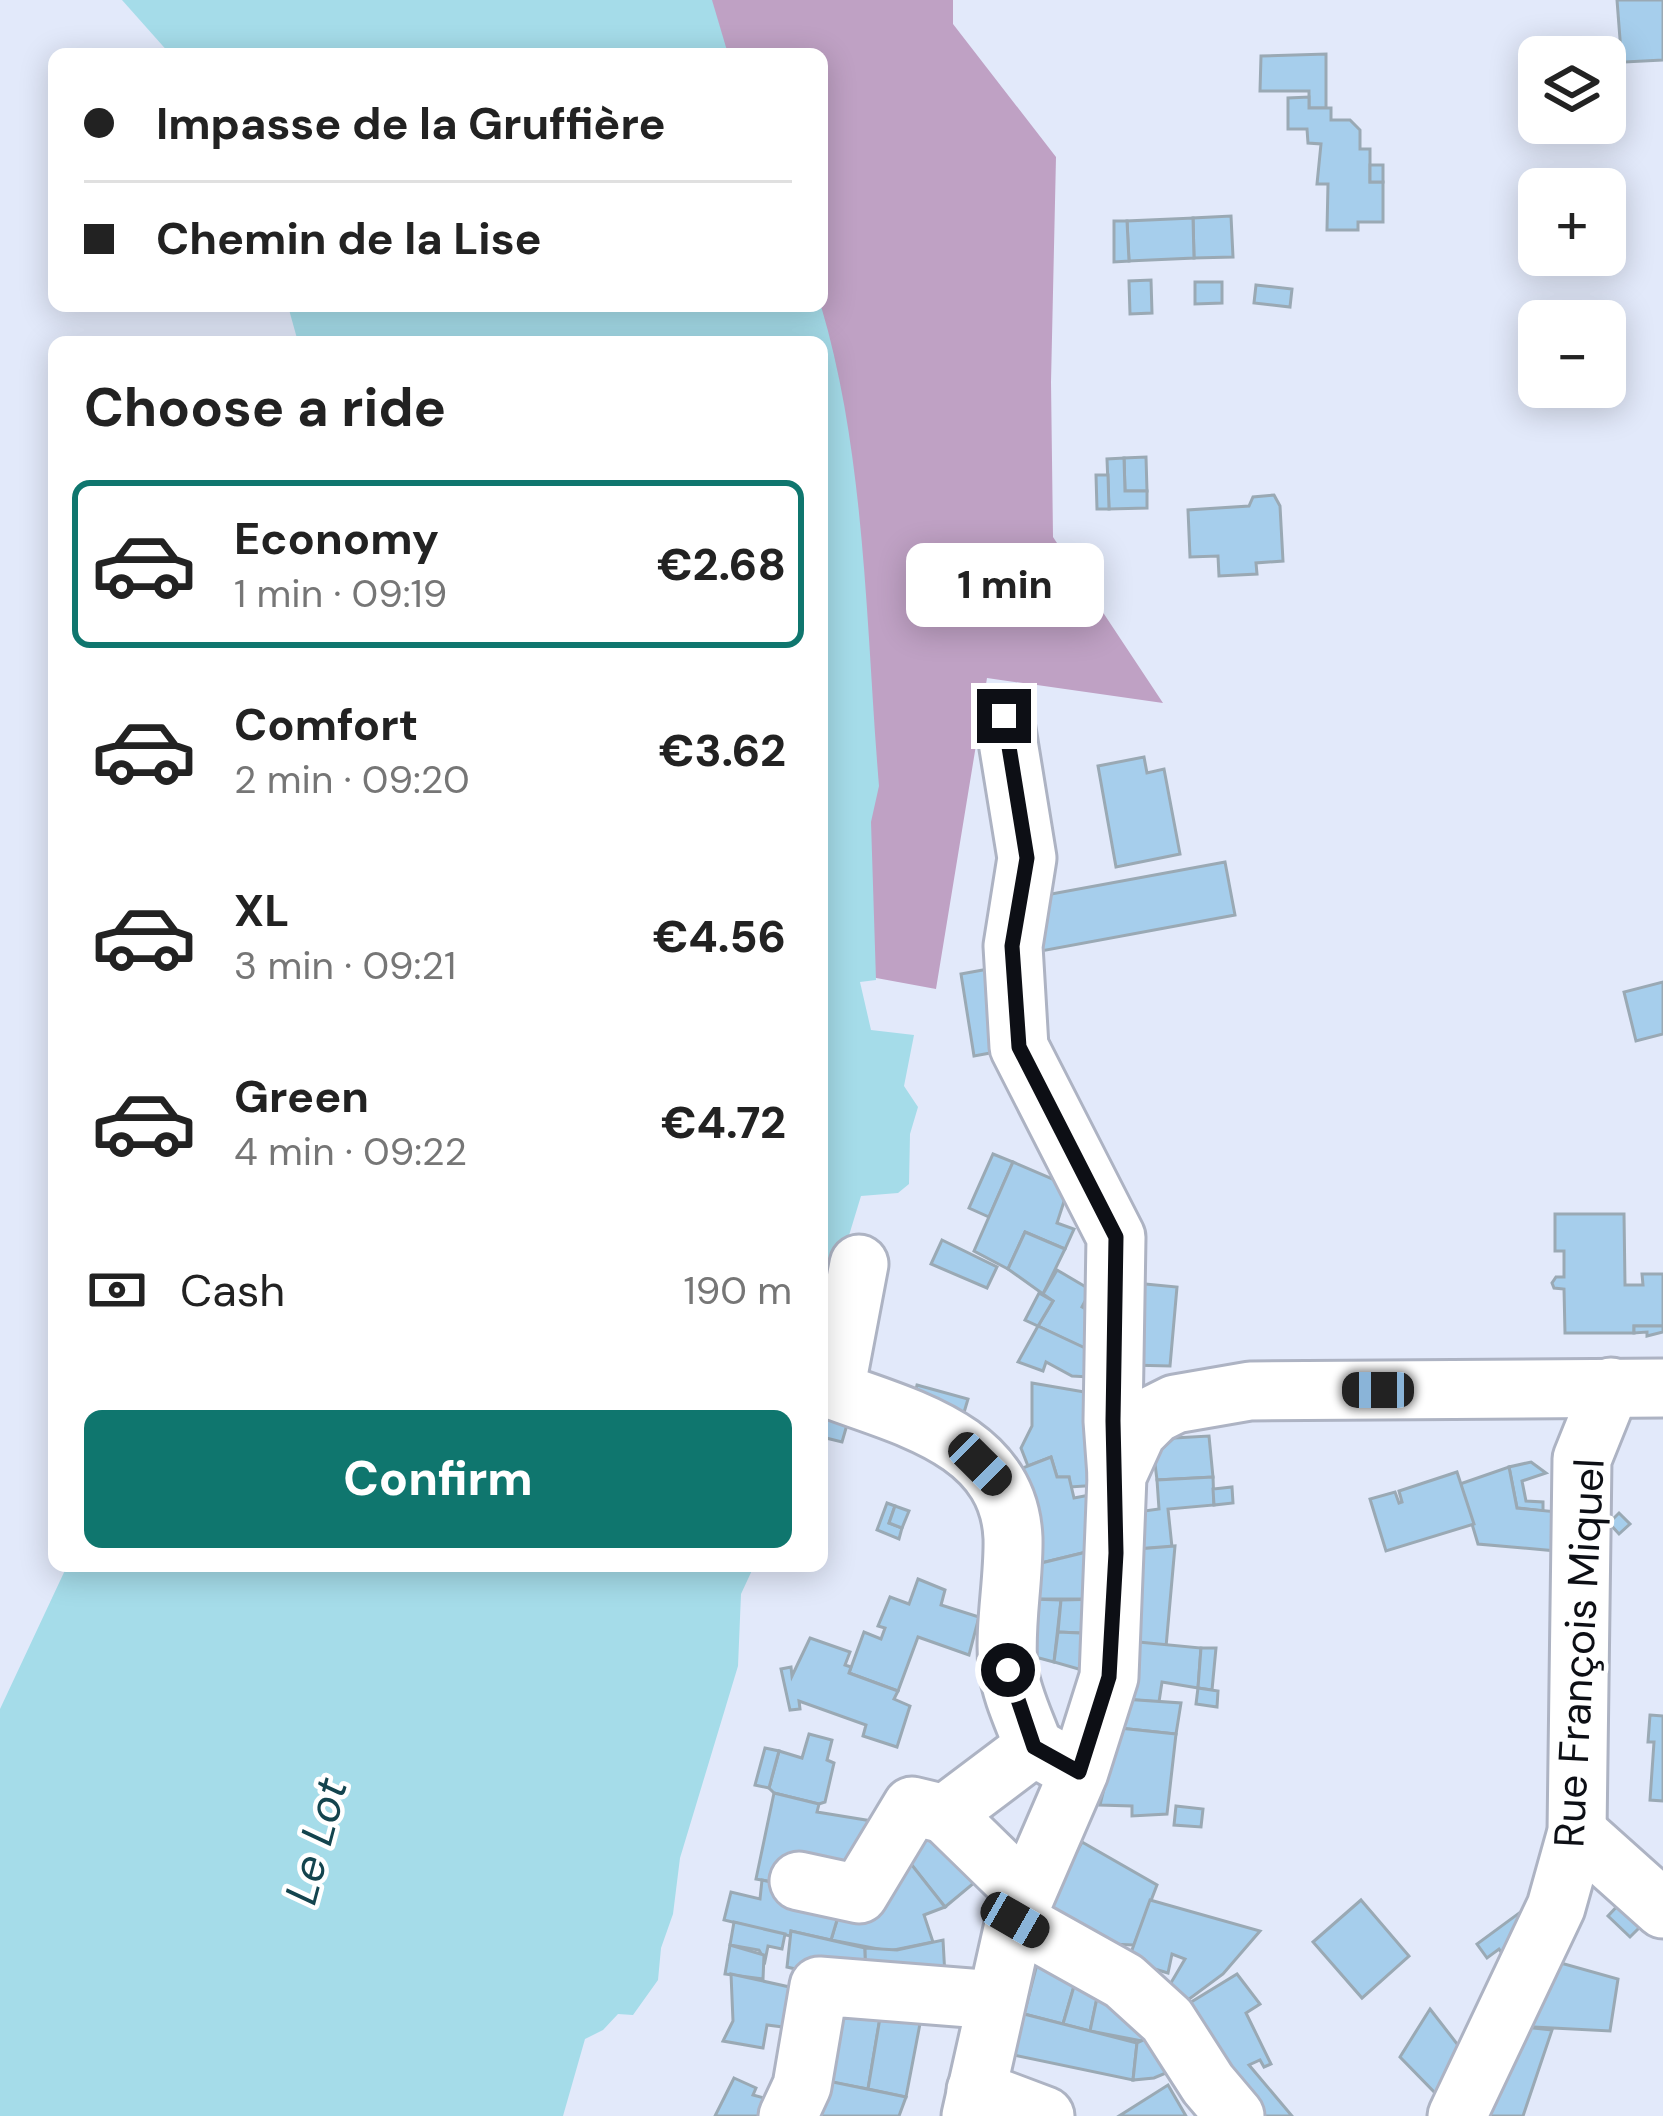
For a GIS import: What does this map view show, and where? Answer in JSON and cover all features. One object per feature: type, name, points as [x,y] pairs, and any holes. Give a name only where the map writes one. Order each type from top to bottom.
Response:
[{"type":"street","points":[[1004,716],[1027,858],[1012,946],[1019,1047],[1116,1237],[1113,1421],[1117,1476],[1109,1677],[1056,1760],[974,2103],[1046,2116]]},
{"type":"street","points":[[860,1264],[835,1390],[934,1427],[958,1442],[1001,1486],[1013,1534],[1008,1670],[1056,1760]]},
{"type":"street","points":[[1117,1476],[1137,1432],[1155,1414],[1175,1405],[1250,1390],[1637,1387]]},
{"type":"street","name":"Rue François Miquel","points":[[1457,2116],[1556,1907],[1577,1832],[1582,1459],[1637,1387]]},
{"type":"street","points":[[1550,1389],[1582,1459]]},
{"type":"street","points":[[945,1814],[1056,1760]]},
{"type":"street","points":[[799,1881],[859,1894],[912,1806],[945,1814],[1020,1906],[1124,1981],[1167,2020],[1235,2116]]},
{"type":"street","points":[[1577,1832],[1663,1909]]},
{"type":"street","points":[[788,2116],[802,2086],[819,1986],[995,2000]]},
{"type":"shaded area","points":[[674,0],[953,0],[953,24],[1056,157],[1053,537],[1163,703],[987,678],[936,989],[828,969],[828,336],[814,336],[781,312],[828,312],[828,48],[688,48]]},
{"type":"water","points":[[122,0],[712,0],[726,48],[165,48]]},
{"type":"water","points":[[290,312],[823,312],[836,364],[856,483],[879,786],[871,822],[876,980],[860,982],[871,1030],[914,1035],[904,1086],[918,1107],[910,1134],[909,1184],[898,1193],[861,1196],[828,1304],[828,336],[296,336]]},
{"type":"water","name":"Le Lot","points":[[64,1572],[751,1572],[741,1594],[738,1666],[680,1858],[658,1980],[633,2015],[618,2014],[603,2030],[585,2039],[563,2116],[0,2116],[0,1709]]},
{"type":"building","points":[[1617,0],[1663,0],[1663,60],[1626,62],[1626,36],[1620,36]]},
{"type":"building","points":[[1326,54],[1326,108],[1309,108],[1309,91],[1260,91],[1261,56]]},
{"type":"building","points":[[1309,97],[1309,108],[1331,108],[1331,120],[1350,120],[1360,130],[1360,149],[1370,149],[1370,182],[1383,182],[1383,222],[1358,222],[1358,230],[1327,230],[1328,184],[1317,184],[1321,144],[1308,143],[1307,129],[1288,129],[1288,98]]},
{"type":"building","points":[[1370,165],[1383,165],[1383,182],[1370,182]]},
{"type":"building","points":[[1231,216],[1233,257],[1194,258],[1193,218]]},
{"type":"building","points":[[1193,218],[1194,258],[1129,261],[1127,221]]},
{"type":"building","points":[[1114,221],[1127,221],[1129,261],[1114,262]]},
{"type":"building","points":[[1151,280],[1152,313],[1130,314],[1129,281]]},
{"type":"building","points":[[1195,282],[1222,282],[1222,303],[1195,304]]},
{"type":"building","points":[[1256,285],[1292,289],[1290,307],[1254,303]]},
{"type":"building","points":[[1146,457],[1147,491],[1125,491],[1124,458]]},
{"type":"building","points":[[1124,458],[1125,491],[1147,491],[1147,508],[1109,509],[1107,459]]},
{"type":"building","points":[[1096,475],[1108,475],[1109,509],[1097,509]]},
{"type":"building","points":[[1274,495],[1280,506],[1283,561],[1256,563],[1257,574],[1219,576],[1218,556],[1190,557],[1188,510],[1249,506],[1253,497]]},
{"type":"building","points":[[1144,757],[1147,773],[1164,769],[1180,854],[1116,867],[1098,766]]},
{"type":"building","points":[[1225,862],[1235,915],[1025,954],[1035,897]]},
{"type":"building","points":[[999,967],[1012,1049],[974,1056],[961,974]]},
{"type":"building","points":[[1663,982],[1663,1034],[1636,1041],[1624,992]]},
{"type":"building","points":[[993,1154],[1013,1162],[989,1217],[969,1208]]},
{"type":"building","points":[[1013,1162],[1069,1186],[1057,1223],[1074,1229],[1065,1249],[1025,1232],[1008,1269],[974,1251]]},
{"type":"building","points":[[1555,1214],[1624,1214],[1625,1285],[1643,1285],[1642,1274],[1663,1274],[1663,1326],[1634,1326],[1634,1333],[1565,1333],[1564,1289],[1552,1283],[1564,1277],[1564,1251],[1555,1251]]},
{"type":"building","points":[[1025,1232],[1065,1249],[1043,1294],[1008,1269]]},
{"type":"building","points":[[942,1240],[997,1267],[987,1288],[931,1264]]},
{"type":"building","points":[[1057,1270],[1091,1290],[1082,1307],[1108,1322],[1092,1352],[1038,1326],[1053,1301],[1043,1294]]},
{"type":"building","points":[[1135,1283],[1177,1287],[1170,1366],[1129,1365]]},
{"type":"building","points":[[1039,1293],[1053,1301],[1038,1326],[1025,1320]]},
{"type":"building","points":[[1038,1326],[1102,1356],[1089,1377],[1072,1376],[1046,1362],[1043,1371],[1018,1362]]},
{"type":"building","points":[[1634,1326],[1663,1326],[1663,1332],[1647,1336],[1647,1332],[1634,1333]]},
{"type":"building","points":[[1032,1383],[1102,1395],[1100,1485],[1070,1487],[1069,1477],[1057,1477],[1051,1457],[1028,1466],[1021,1448],[1032,1426]]},
{"type":"building","points":[[917,1385],[968,1399],[960,1426],[911,1410]]},
{"type":"building","points":[[828,1397],[853,1404],[842,1442],[828,1438]]},
{"type":"building","points":[[1209,1436],[1213,1477],[1157,1480],[1154,1456],[1174,1438]]},
{"type":"building","points":[[1051,1457],[1057,1477],[1069,1477],[1074,1498],[1100,1493],[1103,1548],[1033,1565],[1015,1471]]},
{"type":"building","points":[[1531,1462],[1546,1473],[1522,1481],[1526,1501],[1543,1502],[1543,1511],[1517,1508],[1509,1467]]},
{"type":"building","points":[[1509,1467],[1517,1508],[1558,1512],[1557,1551],[1478,1544],[1460,1484]]},
{"type":"building","points":[[1457,1472],[1474,1524],[1386,1551],[1370,1499],[1395,1492],[1399,1503],[1399,1491]]},
{"type":"building","points":[[1213,1477],[1214,1505],[1168,1509],[1172,1547],[1137,1549],[1144,1511],[1159,1509],[1157,1480]]},
{"type":"building","points":[[1232,1487],[1233,1503],[1214,1505],[1213,1489]]},
{"type":"building","points":[[887,1503],[895,1506],[889,1523],[902,1528],[899,1539],[877,1530]]},
{"type":"building","points":[[895,1506],[909,1511],[902,1528],[889,1523]]},
{"type":"building","points":[[1619,1513],[1630,1524],[1619,1534],[1609,1523]]},
{"type":"building","points":[[1175,1546],[1166,1647],[1128,1641],[1137,1549]]},
{"type":"building","points":[[1103,1548],[1103,1599],[1029,1599],[1033,1565]]},
{"type":"building","points":[[918,1579],[945,1590],[941,1605],[979,1617],[969,1655],[918,1637],[898,1691],[849,1673],[864,1632],[881,1639],[885,1628],[878,1626],[890,1597],[909,1604]]},
{"type":"building","points":[[1029,1599],[1061,1600],[1054,1662],[1020,1653]]},
{"type":"building","points":[[1103,1599],[1101,1634],[1058,1632],[1061,1600]]},
{"type":"building","points":[[1058,1632],[1101,1634],[1096,1674],[1054,1662]]},
{"type":"building","points":[[810,1638],[850,1652],[845,1665],[851,1667],[849,1673],[898,1691],[894,1699],[910,1706],[897,1747],[863,1736],[866,1725],[799,1701],[800,1709],[790,1710],[781,1669],[791,1667],[792,1676]]},
{"type":"building","points":[[1128,1641],[1201,1648],[1198,1688],[1162,1682],[1159,1702],[1123,1699]]},
{"type":"building","points":[[1201,1648],[1216,1648],[1212,1690],[1198,1688]]},
{"type":"building","points":[[1198,1688],[1218,1691],[1217,1707],[1196,1704]]},
{"type":"building","points":[[1123,1699],[1181,1703],[1176,1734],[1119,1728]]},
{"type":"building","points":[[1650,1715],[1663,1716],[1663,1801],[1650,1800],[1654,1742],[1648,1742]]},
{"type":"building","points":[[1119,1728],[1176,1734],[1167,1814],[1132,1816],[1132,1806],[1100,1805]]},
{"type":"building","points":[[809,1734],[832,1740],[827,1760],[834,1763],[825,1802],[819,1804],[769,1788],[779,1751],[802,1758]]},
{"type":"building","points":[[765,1748],[779,1751],[769,1788],[755,1785]]},
{"type":"building","points":[[774,1793],[819,1804],[817,1812],[884,1823],[858,1881],[784,1884],[756,1879]]},
{"type":"building","points":[[1176,1806],[1203,1809],[1201,1827],[1174,1825]]},
{"type":"building","points":[[916,1824],[974,1883],[945,1907],[905,1857]]},
{"type":"building","points":[[1082,1842],[1157,1885],[1134,1945],[1110,1944],[1041,1917]]},
{"type":"building","points":[[904,1855],[945,1907],[924,1915],[933,1942],[889,1951],[831,1940],[843,1900]]},
{"type":"building","points":[[762,1880],[843,1900],[831,1940],[791,1931],[790,1936],[724,1920],[731,1892],[760,1899]]},
{"type":"building","points":[[1150,1900],[1260,1931],[1223,1974],[1173,2011],[1162,1998],[1185,1959],[1172,1954],[1168,1973],[1128,1961]]},
{"type":"building","points":[[1361,1900],[1409,1956],[1362,1998],[1313,1942]]},
{"type":"building","points":[[1621,1902],[1644,1923],[1630,1937],[1608,1916]]},
{"type":"building","points":[[1526,1908],[1514,1969],[1499,1949],[1487,1958],[1477,1944]]},
{"type":"building","points":[[734,1922],[785,1934],[782,1949],[768,1946],[765,1961],[759,1950],[730,1945]]},
{"type":"building","points":[[791,1931],[865,1948],[866,1981],[787,1967]]},
{"type":"building","points":[[943,1940],[945,1976],[866,1981],[865,1948],[897,1950]]},
{"type":"building","points":[[730,1945],[764,1955],[763,1979],[725,1974]]},
{"type":"building","points":[[1543,1958],[1618,1979],[1610,2031],[1516,2026]]},
{"type":"building","points":[[1037,1964],[1077,1976],[1063,2024],[1024,2014]]},
{"type":"building","points":[[731,1974],[794,1988],[791,2028],[767,2025],[763,2048],[723,2041],[733,2021]]},
{"type":"building","points":[[1237,1974],[1260,2004],[1246,2013],[1271,2064],[1264,2067],[1260,2060],[1249,2065],[1292,2116],[1247,2116],[1183,2007]]},
{"type":"building","points":[[1077,1976],[1100,1984],[1090,2031],[1063,2024]]},
{"type":"building","points":[[1100,1984],[1148,2015],[1142,2041],[1090,2031]]},
{"type":"building","points":[[844,1998],[883,2000],[868,2089],[814,2079]]},
{"type":"building","points":[[883,2000],[923,2008],[906,2097],[868,2089]]},
{"type":"building","points":[[1430,2009],[1468,2058],[1442,2100],[1400,2057]]},
{"type":"building","points":[[1024,2014],[1137,2043],[1133,2080],[1014,2055]]},
{"type":"building","points":[[1516,2026],[1552,2030],[1523,2116],[1477,2111]]},
{"type":"building","points":[[1159,2033],[1180,2067],[1154,2078],[1133,2080],[1137,2043]]},
{"type":"building","points":[[734,2078],[756,2088],[753,2095],[779,2102],[773,2116],[715,2116]]},
{"type":"building","points":[[828,2081],[906,2097],[899,2116],[817,2116]]},
{"type":"building","points":[[1168,2085],[1186,2116],[1119,2116]]},
{"type":"route","points":[[1004,716],[1027,858],[1012,946],[1019,1047],[1116,1237],[1116,1553],[1109,1677],[1079,1772],[1034,1747],[1008,1670]]}]
